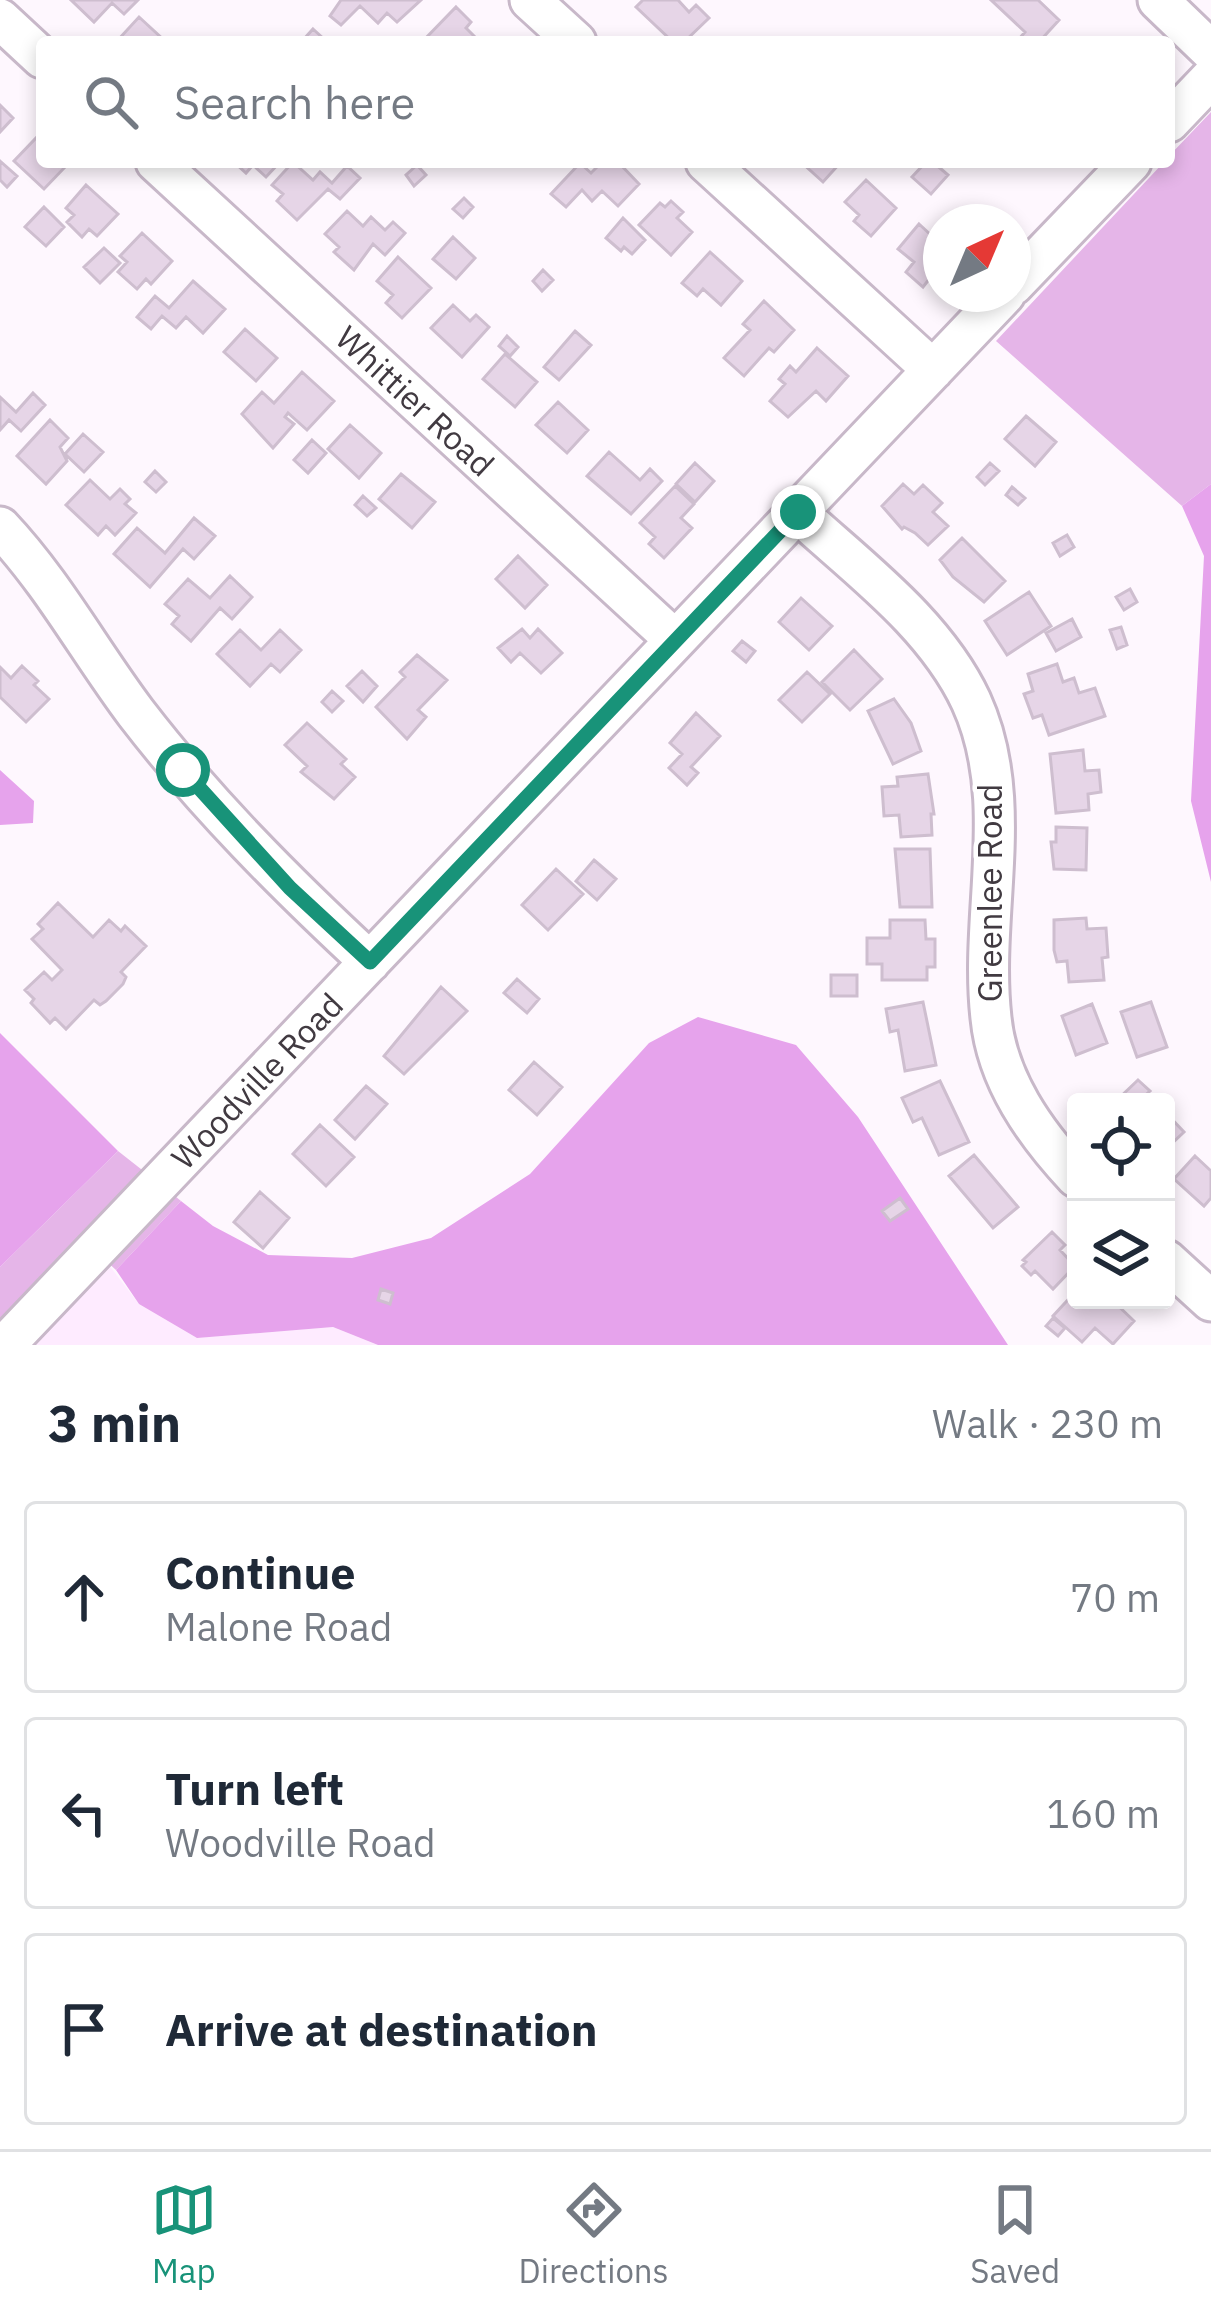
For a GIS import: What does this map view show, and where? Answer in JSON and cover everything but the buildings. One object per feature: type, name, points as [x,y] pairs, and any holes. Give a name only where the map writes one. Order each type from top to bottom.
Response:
[{"type":"street","points":[[530,0],[569,36]]},
{"type":"street","points":[[1158,0],[1211,51]]},
{"type":"street","points":[[0,19],[36,52]]},
{"type":"street","points":[[1175,116],[1211,78]]},
{"type":"street","name":"Whittier Road","points":[[162,168],[675,640]]},
{"type":"street","points":[[713,168],[933,370]]},
{"type":"street","points":[[1031,266],[1125,168]]},
{"type":"street","name":"Woodville Road","points":[[5,1345],[988,312]]},
{"type":"street","name":"Greenlee Road","points":[[798,512],[922,630],[970,698],[993,783],[991,1022],[1018,1102],[1067,1167]]},
{"type":"street","points":[[0,527],[138,715],[223,818],[370,962]]},
{"type":"street","points":[[1175,1268],[1211,1301]]},
{"type":"shaded area","points":[[1211,112],[1211,484],[1182,506],[996,341],[1023,312],[1031,312],[1031,304],[1158,168],[1175,168],[1175,150]]},
{"type":"shaded area","points":[[1211,484],[1211,882],[1191,801],[1204,556],[1182,506]]},
{"type":"shaded area","points":[[0,770],[34,801],[33,823],[0,825]]},
{"type":"shaded area","points":[[698,1017],[796,1045],[858,1117],[1008,1345],[378,1345],[333,1327],[197,1338],[139,1304],[116,1270],[181,1201],[213,1226],[268,1255],[352,1258],[431,1238],[530,1174],[649,1043]]},
{"type":"shaded area","points":[[0,1033],[118,1151],[0,1267]]},
{"type":"shaded area","points":[[118,1151],[146,1173],[0,1326],[0,1267]]},
{"type":"shaded area","points":[[170,1192],[181,1201],[116,1270],[105,1260]]},
{"type":"shaded area","points":[[105,1260],[139,1304],[197,1338],[333,1327],[378,1345],[25,1345]]},
{"type":"route","points":[[183,770],[290,888],[370,962],[798,512]]}]
